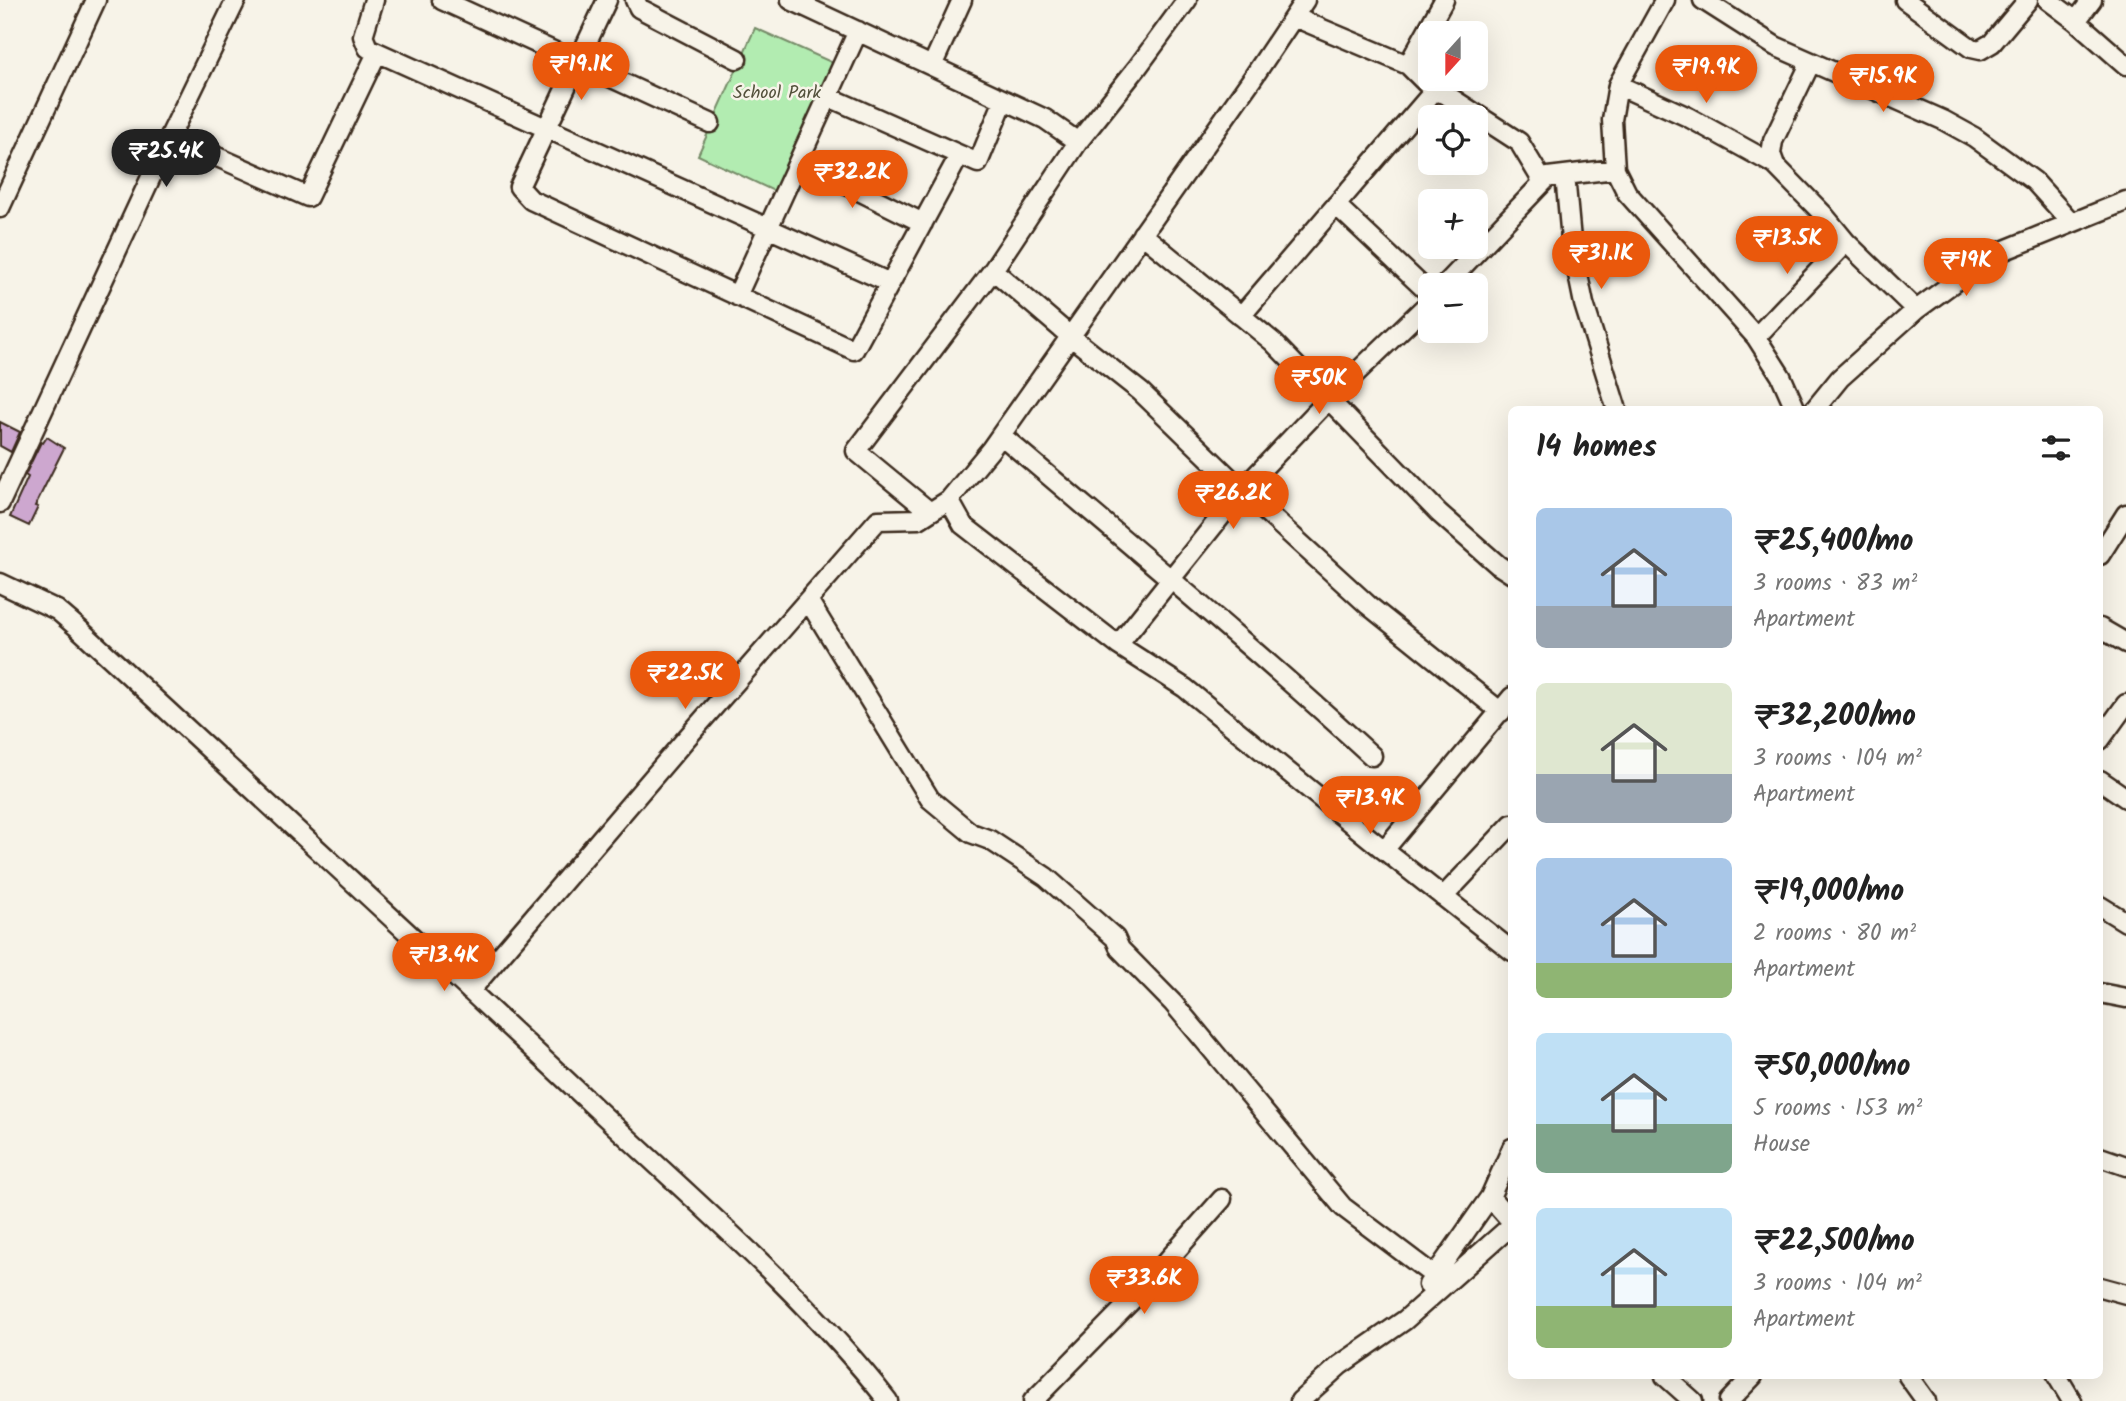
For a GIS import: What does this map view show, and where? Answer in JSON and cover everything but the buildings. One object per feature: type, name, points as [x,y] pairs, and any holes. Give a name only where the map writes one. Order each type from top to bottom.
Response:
[{"type":"street","points":[[0,208],[96,0]]},
{"type":"street","points":[[0,503],[236,0]]},
{"type":"street","points":[[374,0],[363,36],[368,48],[377,53],[890,283]]},
{"type":"street","points":[[442,0],[710,123]]},
{"type":"street","points":[[607,0],[519,187],[531,200],[854,350],[959,156]]},
{"type":"street","points":[[635,0],[639,8],[737,59]]},
{"type":"street","points":[[791,0],[1045,119],[1077,142]]},
{"type":"street","points":[[932,66],[962,0]]},
{"type":"street","points":[[930,512],[856,451],[993,270],[1077,142],[1138,68],[1187,0]]},
{"type":"street","points":[[470,991],[878,520],[919,519],[949,500],[1001,435],[1305,0]]},
{"type":"street","points":[[1408,65],[1444,0]]},
{"type":"street","points":[[1665,0],[1618,85],[1612,120],[1615,169],[1627,193],[1756,337],[1781,376],[1794,406]]},
{"type":"street","points":[[1703,0],[1775,46],[1943,120],[1974,137],[2034,181],[2071,222]]},
{"type":"street","points":[[1905,0],[1971,48],[1980,50],[1992,43],[2028,0]]},
{"type":"street","points":[[2048,0],[2076,20],[2126,65]]},
{"type":"street","points":[[2076,20],[2092,0]]},
{"type":"street","points":[[1294,17],[1408,65],[1418,75]]},
{"type":"street","points":[[737,296],[858,32]]},
{"type":"street","points":[[170,136],[308,197],[377,53]]},
{"type":"street","points":[[1775,165],[1771,154],[1773,141],[1811,62]]},
{"type":"street","points":[[1618,85],[1688,117],[1775,165],[1846,242],[1916,310]]},
{"type":"street","points":[[1241,316],[1434,91],[1445,94],[1520,142],[1543,182]]},
{"type":"street","points":[[829,97],[978,163],[1004,100]]},
{"type":"street","points":[[799,162],[923,223]]},
{"type":"street","points":[[1457,273],[1548,177],[1615,169]]},
{"type":"street","points":[[1565,175],[1571,240],[1584,304],[1616,406]]},
{"type":"street","points":[[1817,406],[1840,378],[1916,310],[1990,257],[2126,201]]},
{"type":"street","points":[[1336,205],[1418,283]]},
{"type":"street","points":[[1142,234],[1273,342],[1439,513],[1508,572]]},
{"type":"street","points":[[1756,337],[1846,242]]},
{"type":"street","points":[[993,270],[1140,392],[1241,490],[1367,605],[1501,712]]},
{"type":"street","points":[[1118,645],[1241,490],[1329,399],[1418,314]]},
{"type":"street","points":[[1001,435],[1281,673],[1372,756]]},
{"type":"street","points":[[949,500],[963,525],[1118,645],[1185,688],[1508,948]]},
{"type":"street","points":[[2103,550],[2126,514]]},
{"type":"street","points":[[0,583],[57,610],[78,628],[797,1298],[852,1355],[888,1401]]},
{"type":"street","points":[[808,600],[930,799],[971,833],[990,841],[1046,877],[1115,938],[1120,949],[1173,1003],[1343,1206],[1440,1280]]},
{"type":"street","points":[[2103,630],[2126,643]]},
{"type":"street","points":[[1384,850],[1508,702]]},
{"type":"street","points":[[2103,736],[2126,704]]},
{"type":"street","points":[[2103,782],[2126,798]]},
{"type":"street","points":[[1443,897],[1508,828]]},
{"type":"street","points":[[2103,908],[2126,922]]},
{"type":"street","points":[[2103,994],[2126,998]]},
{"type":"street","points":[[1300,1401],[1340,1365],[1405,1320],[1440,1280],[1490,1197],[1508,1157]]},
{"type":"street","points":[[2103,1158],[2126,1166]]},
{"type":"street","points":[[1490,1197],[1508,1218]]},
{"type":"street","points":[[1033,1401],[1135,1297],[1222,1199]]},
{"type":"street","points":[[1440,1280],[1508,1226]]},
{"type":"street","points":[[2103,1288],[2126,1294]]},
{"type":"street","points":[[1668,1379],[1693,1401]]},
{"type":"street","points":[[1729,1401],[1751,1379]]},
{"type":"street","points":[[1910,1379],[1926,1401]]},
{"type":"street","points":[[2059,1379],[2072,1401]]},
{"type":"green space","name":"School Park","points":[[755,28],[840,66],[778,193],[698,155]]}]
